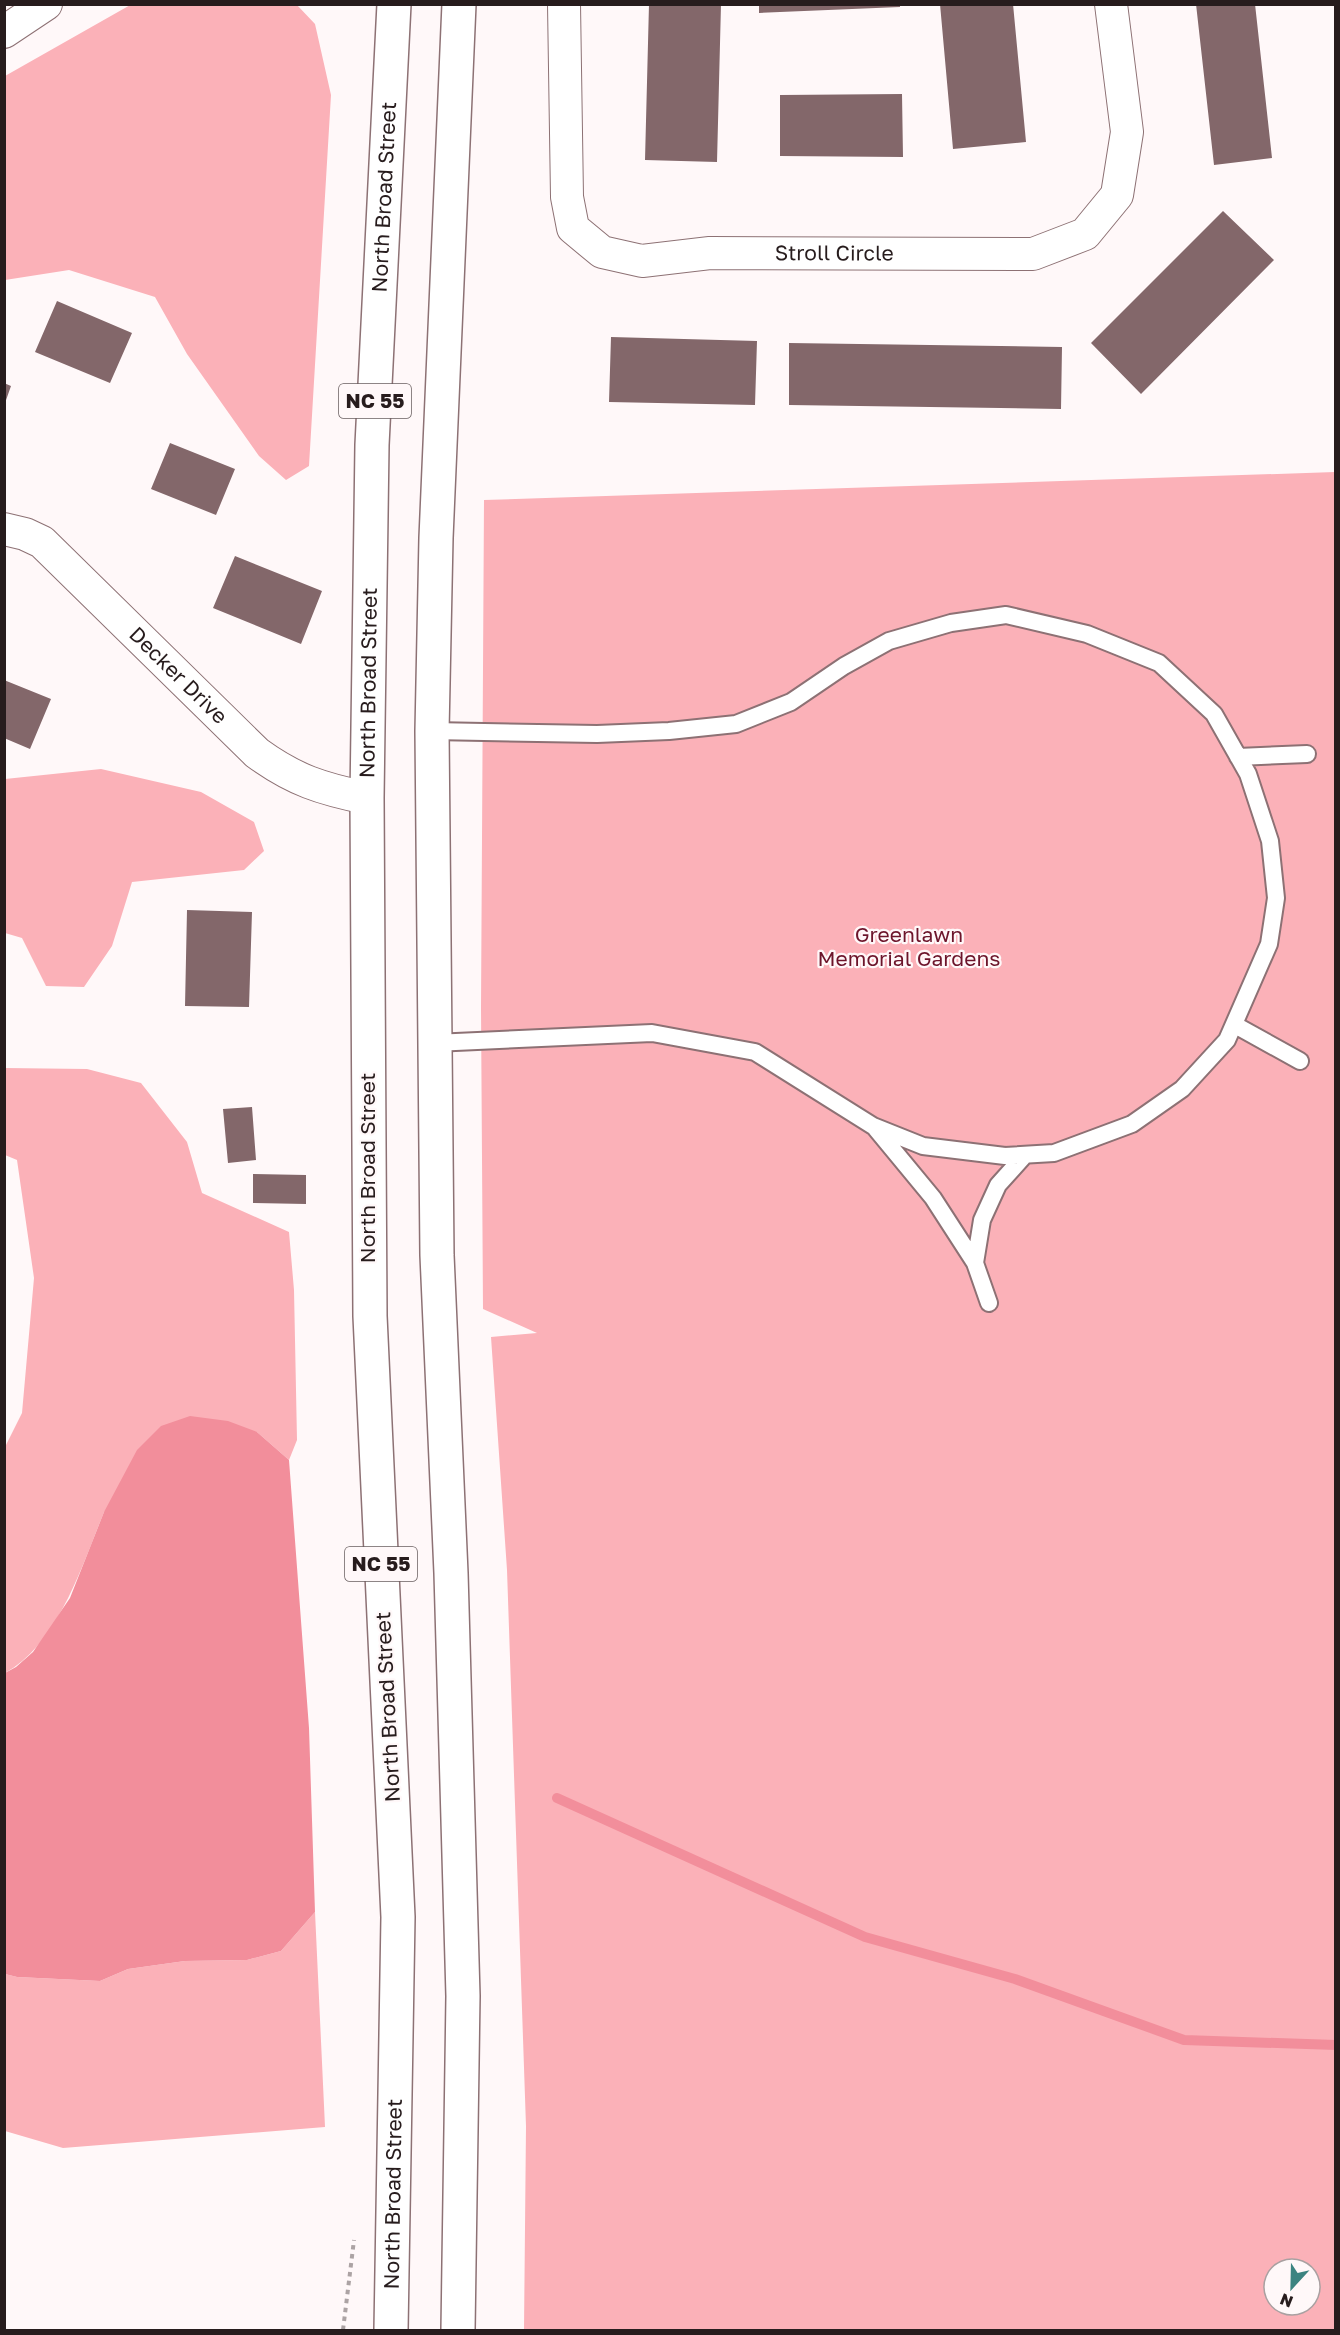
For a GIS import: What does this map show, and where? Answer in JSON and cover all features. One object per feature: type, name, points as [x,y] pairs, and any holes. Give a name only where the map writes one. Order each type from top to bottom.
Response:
[{"type":"highway","name":"North Broad Street","points":[[391,2331],[398,1917],[370,1316],[367,798],[372,446],[394,4]]},
{"type":"highway","name":"NC 55","points":[[458,2331],[463,1996],[451,1573],[438,1328],[432,731],[436,538],[459,4]]},
{"type":"street","points":[[4,32],[46,4]]},
{"type":"street","name":"Stroll Circle","points":[[564,4],[567,197],[573,228],[602,252],[642,261],[710,253],[1033,254],[1085,234],[1116,195],[1127,132],[1112,4]]},
{"type":"street","name":"Decker Drive","points":[[4,529],[26,534],[42,542],[257,753],[280,770],[321,787],[367,798]]},
{"type":"lane","points":[[432,731],[597,735],[736,724],[791,702],[844,666],[889,641],[951,623],[1006,615],[1086,634],[1159,663],[1214,714],[1248,774],[1270,841],[1276,898],[1269,944],[1227,1040],[1182,1089],[1132,1124],[1054,1153],[1005,1156],[923,1146],[873,1126],[755,1052],[652,1033],[434,1043]]},
{"type":"lane","points":[[1238,757],[1307,754]]},
{"type":"lane","points":[[1235,1025],[1300,1061]]},
{"type":"lane","points":[[873,1126],[933,1198],[975,1263],[989,1304]]},
{"type":"lane","points":[[975,1263],[982,1220],[990,1202],[998,1185],[1025,1155]]},
{"type":"path","points":[[343,2331],[354,2239]]},
{"type":"green space","points":[[132,4],[297,5],[315,24],[331,95],[309,466],[286,480],[259,456],[187,354],[155,297],[69,270],[5,280],[5,76]]},
{"type":"green space","name":"Greenlawn Memorial Gardens","points":[[1335,472],[1335,2330],[524,2330],[526,2126],[507,1570],[491,1337],[537,1333],[483,1309],[481,1008],[484,500]]},
{"type":"green space","points":[[101,769],[201,792],[254,822],[264,851],[244,870],[132,882],[112,946],[84,987],[46,986],[22,938],[5,933],[5,779]]},
{"type":"green space","points":[[5,1068],[87,1069],[141,1083],[187,1142],[202,1193],[289,1232],[294,1290],[297,1440],[289,1460],[257,1432],[104,1512],[77,1579],[54,1624],[24,1660],[5,1673],[5,1447],[22,1413],[34,1278],[17,1160],[5,1155]]},
{"type":"green space","points":[[315,1912],[325,2127],[63,2148],[5,2131],[5,1974],[17,1977],[100,1981],[128,1969],[185,1961],[247,1960],[281,1951]]},
{"type":"shaded area","points":[[190,1416],[228,1421],[257,1432],[289,1460],[309,1728],[315,1912],[281,1951],[247,1960],[185,1961],[128,1969],[100,1981],[17,1977],[5,1974],[5,1673],[16,1667],[33,1652],[70,1598],[104,1512],[137,1450],[161,1426]]},
{"type":"building","points":[[649,4],[721,4],[717,162],[645,160]]},
{"type":"building","points":[[759,4],[900,4],[900,7],[759,13]]},
{"type":"building","points":[[940,4],[1013,4],[1026,142],[953,149]]},
{"type":"building","points":[[1196,4],[1255,4],[1272,158],[1214,165]]},
{"type":"building","points":[[902,94],[903,157],[780,156],[780,95]]},
{"type":"building","points":[[1223,211],[1274,260],[1141,394],[1091,343]]},
{"type":"building","points":[[57,301],[132,333],[110,383],[35,352]]},
{"type":"building","points":[[611,337],[757,341],[755,405],[609,402]]},
{"type":"building","points":[[789,343],[1062,347],[1061,409],[789,405]]},
{"type":"building","points":[[4,383],[11,386],[5,403],[4,403]]},
{"type":"building","points":[[170,443],[235,469],[216,515],[151,489]]},
{"type":"building","points":[[235,556],[322,591],[301,644],[213,608]]},
{"type":"building","points":[[4,680],[51,699],[30,749],[4,738]]},
{"type":"building","points":[[187,910],[252,912],[249,1007],[185,1006]]},
{"type":"building","points":[[252,1107],[256,1160],[228,1163],[223,1109]]},
{"type":"building","points":[[253,1174],[306,1175],[306,1204],[253,1203]]},
{"type":"waterway","points":[[557,1798],[865,1937],[1015,1979],[1184,2040],[1336,2045]]}]
